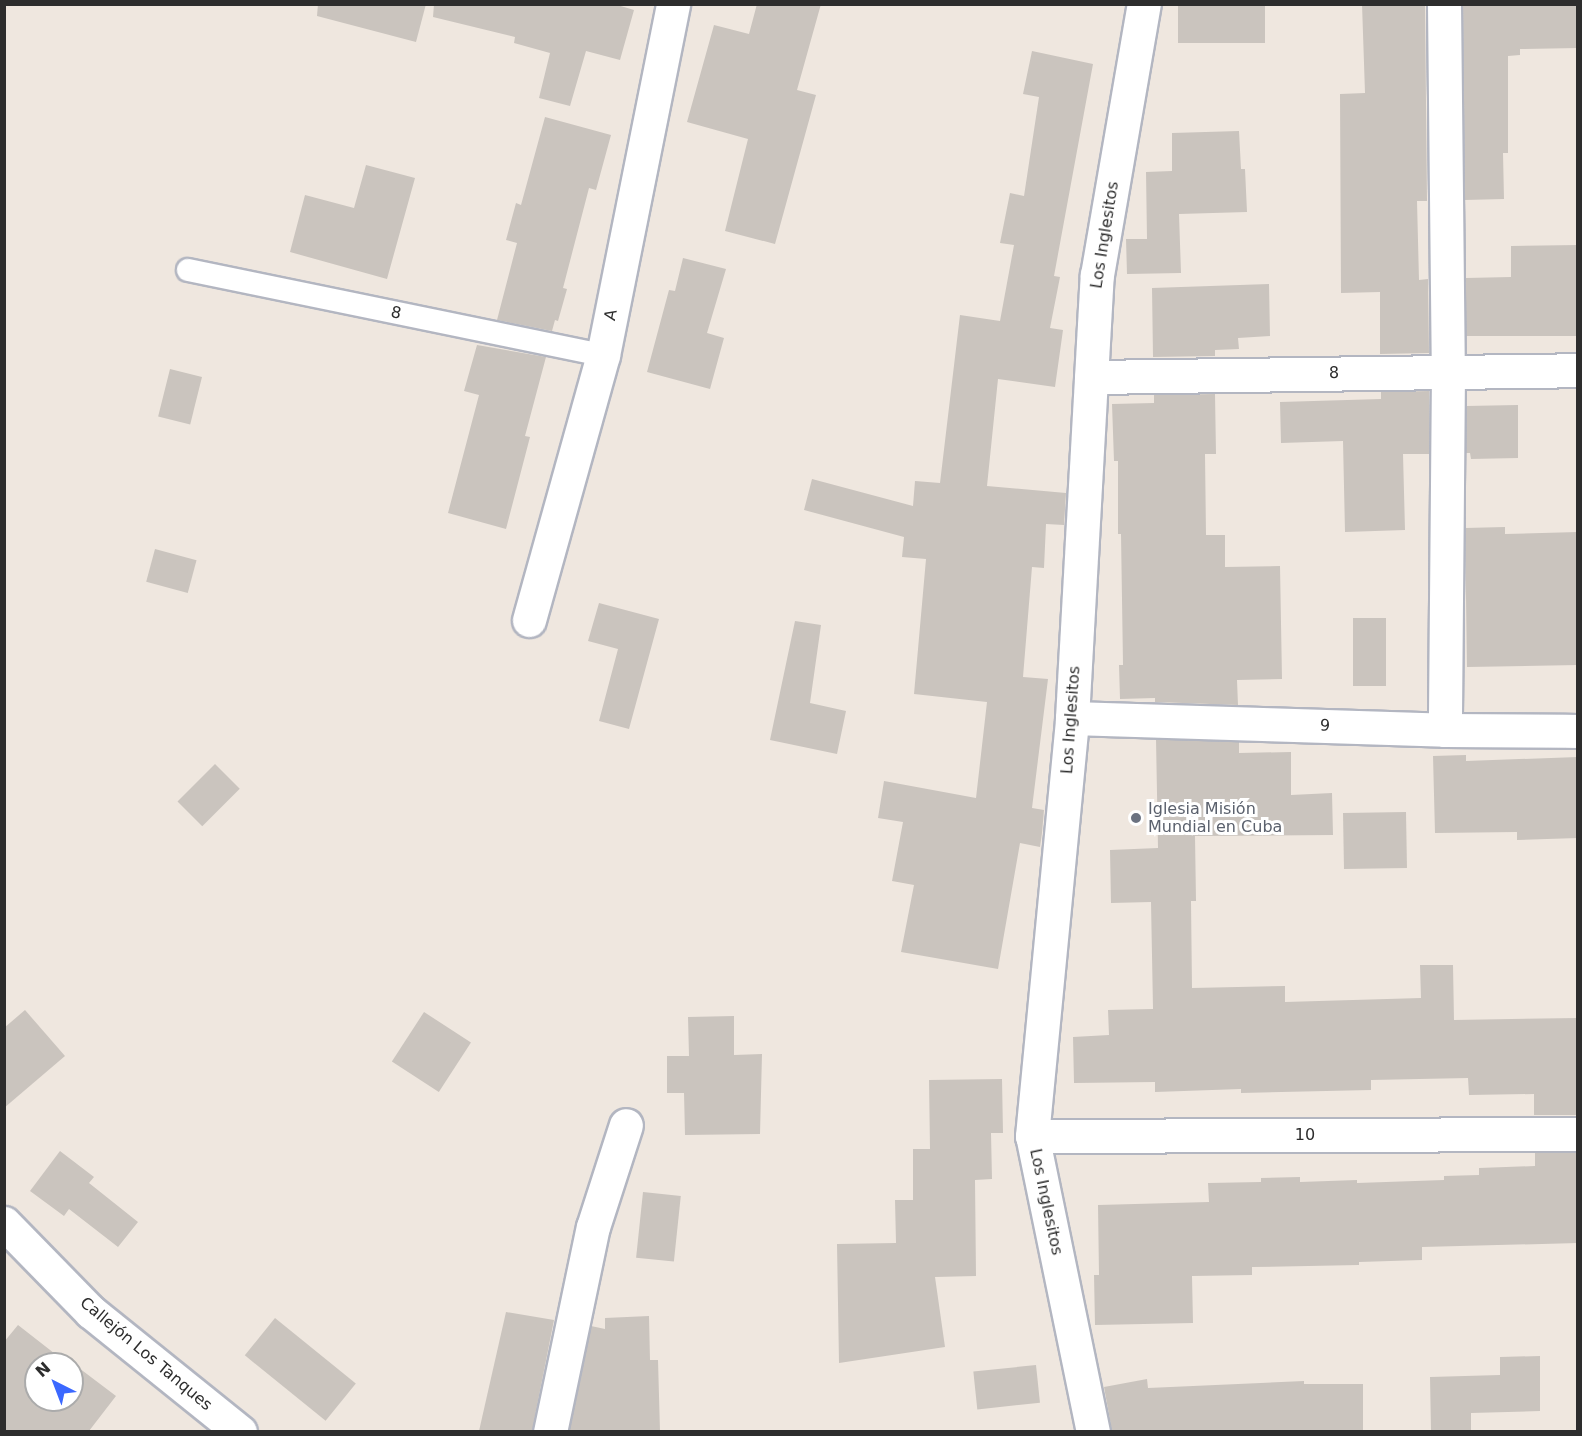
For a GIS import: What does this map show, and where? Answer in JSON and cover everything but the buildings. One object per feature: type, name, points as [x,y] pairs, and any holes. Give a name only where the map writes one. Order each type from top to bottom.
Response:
[{"type":"street","name":"A","points":[[529,620],[603,355],[673,4]]},
{"type":"street","name":"Los Inglesitos","points":[[1093,1431],[1032,1137],[1072,718],[1097,275],[1144,4]]},
{"type":"street","points":[[1444,4],[1448,371],[1445,730]]},
{"type":"street","name":"8","points":[[1091,377],[1578,370]]},
{"type":"street","name":"9","points":[[1072,718],[1445,730],[1578,731]]},
{"type":"street","points":[[550,1431],[593,1227],[626,1125]]},
{"type":"street","name":"10","points":[[1032,1137],[1578,1134]]},
{"type":"street","name":"Callejón Los Tanques","points":[[4,1223],[91,1312],[240,1431]]},
{"type":"lane","name":"8","points":[[188,270],[603,355]]},
{"type":"place","name":"Iglesia Misión Mundial en Cuba","points":[[1136,818]]}]
